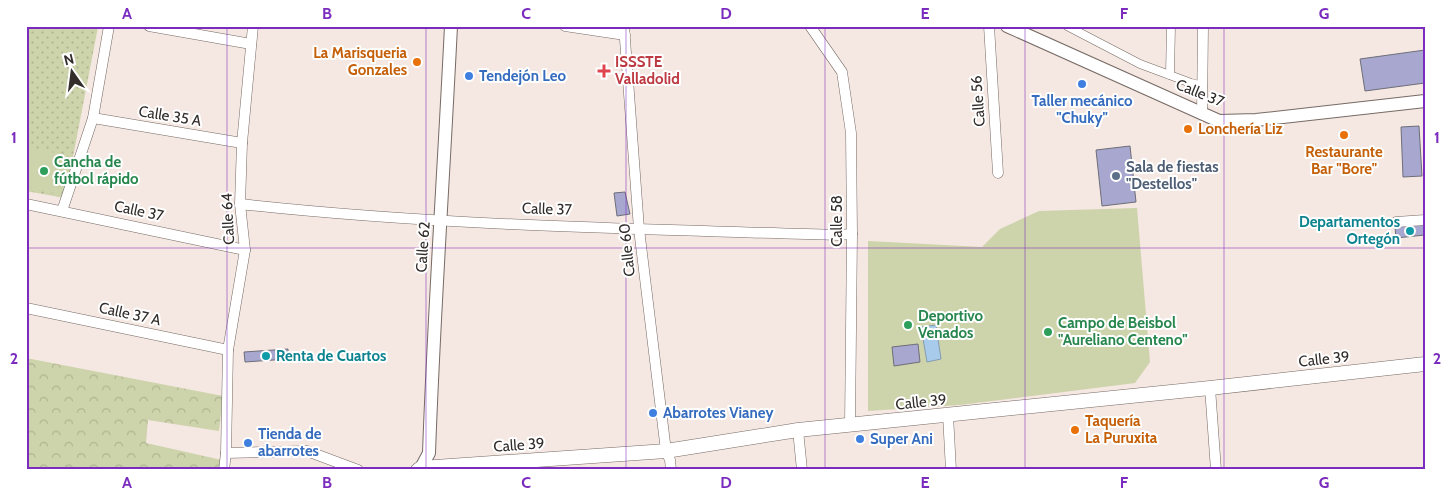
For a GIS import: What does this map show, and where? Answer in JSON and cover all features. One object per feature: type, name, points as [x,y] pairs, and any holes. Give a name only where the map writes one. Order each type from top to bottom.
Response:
[{"type":"main road","name":"Calle 39","points":[[420,469],[666,451],[798,430],[1425,364]]},
{"type":"street","points":[[62,211],[93,118],[109,26]]},
{"type":"street","points":[[149,26],[251,44]]},
{"type":"street","name":"Calle 64","points":[[224,470],[228,350],[245,250],[240,204],[242,143],[253,26]]},
{"type":"street","name":"Calle 62","points":[[420,469],[429,454],[433,338],[451,26]]},
{"type":"street","points":[[565,26],[624,31]]},
{"type":"street","name":"Calle 58","points":[[810,26],[842,72],[851,133],[850,426]]},
{"type":"street","name":"Calle 56","points":[[989,26],[998,173]]},
{"type":"street","name":"Calle 37","points":[[1007,26],[1219,120],[1256,120],[1425,101]]},
{"type":"street","points":[[1067,26],[1140,64],[1203,86]]},
{"type":"street","points":[[1170,74],[1171,26]]},
{"type":"street","points":[[1202,114],[1203,26]]},
{"type":"street","name":"Calle 60","points":[[624,31],[639,229],[666,451],[670,460],[671,470]]},
{"type":"street","name":"Calle 35 A","points":[[93,118],[242,143]]},
{"type":"street","name":"Calle 37","points":[[26,204],[245,250]]},
{"type":"street","name":"Calle 37","points":[[240,204],[441,220],[639,229],[852,234]]},
{"type":"street","points":[[1396,222],[1425,220]]},
{"type":"street","name":"Calle 37 A","points":[[26,308],[228,350]]},
{"type":"street","points":[[1210,388],[1216,470]]},
{"type":"street","points":[[948,415],[952,470]]},
{"type":"street","points":[[798,430],[802,470]]},
{"type":"street","points":[[226,452],[307,451],[358,470]]},
{"type":"green space","points":[[26,26],[98,27],[65,198],[26,191]]},
{"type":"green space","name":"Cancha de fútbol rápido","points":[[26,147],[66,155],[57,194],[26,187]]},
{"type":"green space","name":"Campo de Beisbol \"Aureliano Centeno\"","points":[[1137,208],[1150,362],[1135,383],[960,405],[868,411],[868,241],[982,247],[1000,229],[1039,211]]},
{"type":"green space","points":[[26,358],[223,396],[219,431],[148,420],[146,443],[226,461],[225,470],[26,470]]},
{"type":"water","points":[[936,325],[941,359],[927,362],[921,327]]},
{"type":"building","points":[[1425,50],[1425,83],[1365,91],[1360,59]]},
{"type":"building","points":[[1419,126],[1422,176],[1403,177],[1401,127]]},
{"type":"building","name":"Sala de fiestas \"Destellos\"","points":[[1130,146],[1136,202],[1102,206],[1096,150]]},
{"type":"building","points":[[625,192],[630,214],[617,216],[614,193]]},
{"type":"building","name":"Departamentos Ortegón","points":[[1425,224],[1425,235],[1396,238],[1395,227]]},
{"type":"building","points":[[918,344],[920,362],[894,366],[892,347]]},
{"type":"building","name":"Renta de Cuartos","points":[[288,349],[288,359],[245,362],[244,352]]},
{"type":"place","name":"La Marisqueria Gonzales","points":[[417,62]]},
{"type":"place","name":"ISSSTE Valladolid","points":[[604,71]]},
{"type":"place","name":"Tendejón Leo","points":[[469,76]]},
{"type":"place","name":"Taller mecánico \"Chuky\"","points":[[1082,84]]},
{"type":"place","name":"Lonchería Liz","points":[[1188,129]]},
{"type":"place","name":"Restaurante Bar \"Bore\"","points":[[1344,135]]},
{"type":"place","name":"Cancha de fútbol rápido","points":[[44,171]]},
{"type":"place","name":"Sala de fiestas \"Destellos\"","points":[[1116,176]]},
{"type":"place","name":"Departamentos Ortegón","points":[[1410,231]]},
{"type":"place","name":"Deportivo Venados","points":[[908,325]]},
{"type":"place","name":"Campo de Beisbol \"Aureliano Centeno\"","points":[[1048,332]]},
{"type":"place","name":"Renta de Cuartos","points":[[266,356]]},
{"type":"place","name":"Abarrotes Vianey","points":[[653,413]]},
{"type":"place","name":"Taquería La Puruxita","points":[[1075,430]]},
{"type":"place","name":"Super Ani","points":[[860,439]]},
{"type":"place","name":"Tienda de abarrotes","points":[[248,443]]}]
